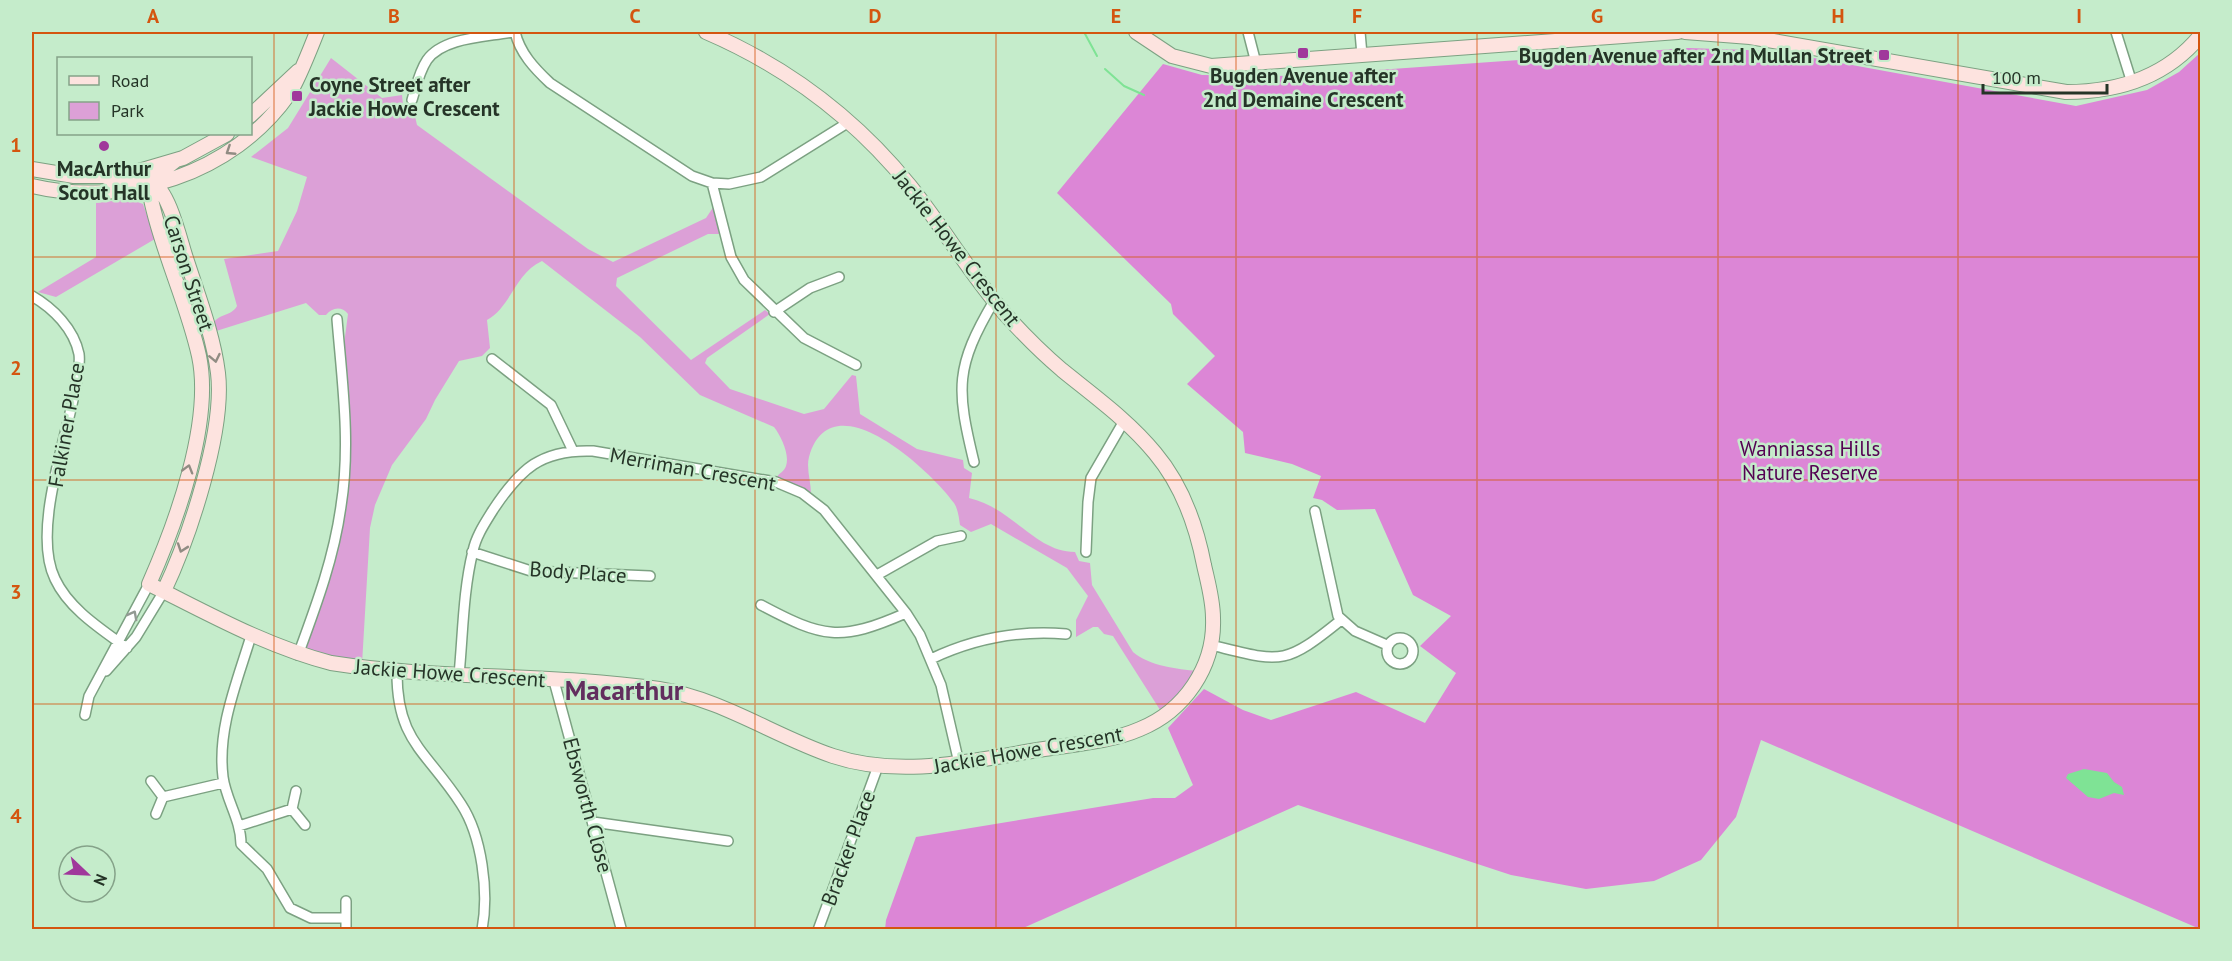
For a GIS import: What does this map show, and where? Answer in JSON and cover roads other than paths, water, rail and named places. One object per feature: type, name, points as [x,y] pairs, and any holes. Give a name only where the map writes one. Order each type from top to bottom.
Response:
[{"type":"street","points":[[252,135],[290,94],[317,32]]},
{"type":"street","points":[[412,100],[422,70],[436,51],[450,45],[513,32],[523,52],[538,72],[550,83],[679,169],[712,183],[729,184],[761,177],[849,122]]},
{"type":"street","name":"Jackie Howe Crescent","points":[[149,584],[251,636],[298,655],[358,668],[657,689],[730,710],[833,756],[878,766],[930,767],[1113,738],[1144,728],[1171,711],[1185,697],[1202,673],[1211,645],[1213,618],[1212,600],[1193,521],[1183,496],[1159,457],[1124,422],[1057,366],[994,301],[912,189],[849,122],[787,74],[706,32]]},
{"type":"street","points":[[1136,32],[1163,51],[1192,63],[1211,66],[1678,32]]},
{"type":"street","points":[[1248,32],[1256,63]]},
{"type":"street","points":[[1360,32],[1362,55]]},
{"type":"street","points":[[1685,32],[1750,37],[2066,92],[2100,91],[2132,83],[2170,64],[2200,36]]},
{"type":"street","points":[[2116,32],[2132,83]]},
{"type":"street","points":[[252,114],[303,64]]},
{"type":"street","points":[[154,183],[162,171],[175,161],[225,135]]},
{"type":"street","points":[[32,186],[85,193],[124,190],[182,176],[213,162],[252,135]]},
{"type":"street","points":[[32,169],[62,175],[104,176],[140,171],[175,161]]},
{"type":"street","points":[[104,176],[118,181],[141,177],[154,183]]},
{"type":"street","points":[[175,221],[170,198],[173,185],[182,176]]},
{"type":"street","name":"Carson Street","points":[[96,682],[145,625],[164,591],[187,533],[212,446],[219,405],[218,374],[213,349],[175,221],[160,189],[154,183]]},
{"type":"street","name":"Carson Street","points":[[85,715],[85,703],[149,584],[177,509],[197,436],[202,404],[199,357],[152,199],[154,183]]},
{"type":"street","points":[[712,183],[733,260],[744,280],[774,312],[804,338],[856,365]]},
{"type":"street","points":[[124,190],[146,202],[159,225]]},
{"type":"street","points":[[774,312],[810,288],[839,277]]},
{"type":"street","name":"Falkiner Place","points":[[32,296],[47,305],[68,328],[80,358],[46,528],[48,561],[54,577],[68,599],[127,648]]},
{"type":"street","points":[[974,462],[962,412],[961,380],[968,349],[994,301]]},
{"type":"street","points":[[298,655],[324,585],[343,498],[345,423],[337,320]]},
{"type":"street","points":[[492,359],[551,405],[573,451]]},
{"type":"street","points":[[1086,552],[1091,478],[1097,464],[1124,422]]},
{"type":"street","name":"Merriman Crescent","points":[[459,675],[472,552],[484,525],[517,477],[546,457],[573,451],[758,477],[802,493],[824,510],[906,613],[931,658],[941,685],[959,763]]},
{"type":"street","points":[[1315,511],[1334,604],[1341,620],[1355,631],[1388,645]]},
{"type":"street","points":[[876,575],[937,541],[962,536]]},
{"type":"street","name":"Body Place","points":[[472,552],[531,571],[650,576]]},
{"type":"street","points":[[761,605],[806,628],[840,634],[872,628],[906,613]]},
{"type":"street","points":[[1211,645],[1257,656],[1280,657],[1306,648],[1341,620]]},
{"type":"street","points":[[931,658],[979,639],[1034,631],[1066,634]]},
{"type":"street","points":[[251,636],[222,740],[224,783],[239,825],[241,844],[267,869],[290,908],[311,918],[345,918]]},
{"type":"street","points":[[397,670],[397,700],[403,723],[410,737],[460,802],[477,839],[481,858],[482,930]]},
{"type":"street","name":"Ebsworth Close","points":[[554,681],[621,928]]},
{"type":"street","name":"Bracker Place","points":[[818,930],[878,766]]},
{"type":"street","points":[[151,781],[163,797]]},
{"type":"street","points":[[163,797],[224,783]]},
{"type":"street","points":[[292,809],[296,791]]},
{"type":"street","points":[[156,814],[163,797]]},
{"type":"street","points":[[239,825],[292,809]]},
{"type":"street","points":[[292,809],[305,825]]},
{"type":"street","points":[[593,822],[728,841]]},
{"type":"street","points":[[346,901],[346,930]]},
{"type":"waterway","points":[[1084,32],[1097,56]]},
{"type":"waterway","points":[[1105,69],[1124,86],[1144,95]]},
{"type":"place","name":"Bugden Avenue after 2nd Demaine Crescent","points":[[1303,53]]},
{"type":"place","name":"Bugden Avenue after 2nd Mullan Street","points":[[1884,55]]},
{"type":"place","name":"Coyne Street after Jackie Howe Crescent","points":[[297,96]]},
{"type":"place","name":"MacArthur Scout Hall","points":[[104,146]]},
{"type":"district","name":"Macarthur","points":[[624,690]]},
{"type":"park label","name":"Wanniassa Hills Nature Reserve","points":[[1810,460]]}]
